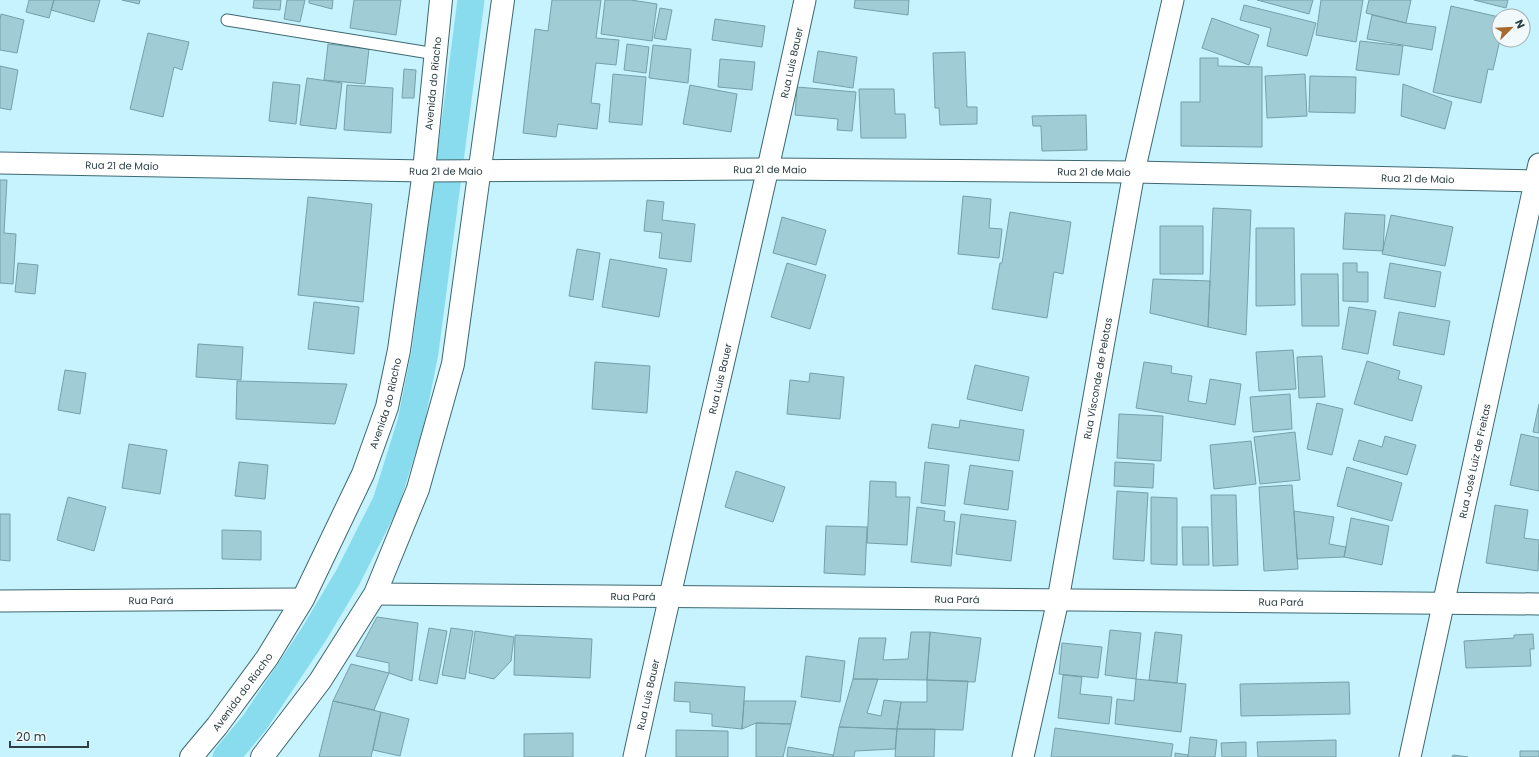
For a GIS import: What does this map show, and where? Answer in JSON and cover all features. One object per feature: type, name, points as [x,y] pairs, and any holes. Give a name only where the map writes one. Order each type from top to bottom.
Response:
[{"type":"main road","name":"Avenida do Riacho","points":[[191,757],[217,726],[268,658],[302,599],[363,474],[387,407],[399,350],[424,171],[441,0]]},
{"type":"main road","points":[[262,757],[320,681],[375,594],[418,489],[453,364],[464,170],[504,0]]},
{"type":"street","name":"Rua Luis Bauer","points":[[634,757],[669,597],[769,169],[805,0]]},
{"type":"street","name":"Rua Visconde de Pelotas","points":[[1023,757],[1058,600],[1134,172],[1173,0]]},
{"type":"street","name":"Rua 21 de Maio","points":[[0,163],[424,171],[769,169],[1538,175]]},
{"type":"street","name":"Rua José Luiz de Freitas","points":[[1410,757],[1538,175]]},
{"type":"street","name":"Rua Pará","points":[[375,594],[1539,604]]},
{"type":"street","name":"Rua Pará","points":[[0,601],[302,599]]},
{"type":"lane","points":[[227,20],[436,54]]},
{"type":"building","points":[[29,0],[54,0],[49,18],[26,12]]},
{"type":"building","points":[[54,0],[100,0],[94,22],[51,10]]},
{"type":"building","points":[[122,0],[140,0],[139,4]]},
{"type":"building","points":[[254,0],[281,0],[280,10],[253,8]]},
{"type":"building","points":[[287,0],[305,0],[300,22],[284,19]]},
{"type":"building","points":[[309,0],[333,0],[332,9],[309,3]]},
{"type":"building","points":[[354,0],[401,0],[396,35],[350,28]]},
{"type":"building","points":[[552,0],[601,0],[596,38],[619,40],[616,65],[596,63],[591,103],[600,104],[597,129],[558,124],[556,137],[523,133],[535,29],[548,31]]},
{"type":"building","points":[[605,0],[631,0],[657,4],[652,41],[601,34]]},
{"type":"building","points":[[855,0],[909,0],[908,15],[854,8]]},
{"type":"building","points":[[1257,0],[1313,0],[1309,14]]},
{"type":"building","points":[[1321,0],[1363,0],[1356,42],[1316,35]]},
{"type":"building","points":[[1369,0],[1411,0],[1406,23],[1366,13]]},
{"type":"building","points":[[1474,0],[1508,0],[1506,8]]},
{"type":"building","points":[[1244,5],[1316,23],[1307,56],[1267,46],[1271,28],[1240,20]]},
{"type":"building","points":[[1451,6],[1491,15],[1491,48],[1498,48],[1493,70],[1488,69],[1481,103],[1433,92]]},
{"type":"building","points":[[660,8],[672,10],[666,40],[654,38]]},
{"type":"building","points":[[1,14],[24,20],[17,53],[0,50]]},
{"type":"building","points":[[1372,15],[1406,23],[1436,27],[1432,50],[1367,39]]},
{"type":"building","points":[[1212,18],[1259,35],[1249,65],[1202,48]]},
{"type":"building","points":[[715,19],[765,26],[762,47],[712,40]]},
{"type":"building","points":[[148,33],[189,42],[182,70],[174,67],[163,117],[130,109]]},
{"type":"building","points":[[1360,41],[1403,46],[1399,75],[1356,70]]},
{"type":"building","points":[[328,44],[369,49],[365,84],[324,80]]},
{"type":"building","points":[[627,44],[649,47],[646,73],[624,70]]},
{"type":"building","points":[[653,45],[691,49],[688,83],[649,78]]},
{"type":"building","points":[[818,51],[857,57],[853,88],[813,82]]},
{"type":"building","points":[[965,52],[967,107],[977,107],[977,124],[940,125],[939,108],[935,108],[933,53]]},
{"type":"building","points":[[1200,58],[1218,58],[1218,66],[1262,67],[1262,147],[1181,146],[1181,102],[1200,102]]},
{"type":"building","points":[[720,59],[755,62],[752,90],[718,87]]},
{"type":"building","points":[[0,66],[18,70],[11,110],[0,108]]},
{"type":"building","points":[[404,69],[416,70],[414,98],[402,98]]},
{"type":"building","points":[[613,74],[646,77],[642,125],[609,122]]},
{"type":"building","points":[[1305,74],[1307,116],[1267,118],[1265,76]]},
{"type":"building","points":[[1310,76],[1356,77],[1355,113],[1309,112]]},
{"type":"building","points":[[307,78],[342,83],[336,129],[300,125]]},
{"type":"building","points":[[273,82],[300,85],[296,124],[269,121]]},
{"type":"building","points":[[1403,84],[1452,102],[1445,129],[1401,116]]},
{"type":"building","points":[[347,85],[393,88],[391,133],[344,130]]},
{"type":"building","points":[[690,85],[737,94],[731,132],[683,124]]},
{"type":"building","points":[[797,87],[856,92],[852,131],[837,130],[838,119],[795,115]]},
{"type":"building","points":[[859,89],[894,89],[895,114],[905,114],[906,138],[861,138]]},
{"type":"building","points":[[1086,115],[1087,150],[1042,151],[1041,126],[1033,126],[1032,116]]},
{"type":"building","points":[[0,180],[7,180],[4,233],[16,234],[13,284],[0,283]]},
{"type":"building","points":[[963,196],[991,199],[989,228],[1002,229],[999,258],[958,254]]},
{"type":"building","points":[[308,197],[372,204],[363,302],[298,295]]},
{"type":"building","points":[[647,200],[664,202],[662,220],[695,224],[691,262],[659,258],[662,233],[644,231]]},
{"type":"building","points":[[1213,208],[1251,210],[1246,335],[1208,327]]},
{"type":"building","points":[[1010,212],[1071,222],[1063,274],[1054,272],[1047,318],[992,309],[1000,263],[1002,263]]},
{"type":"building","points":[[1345,213],[1385,215],[1383,251],[1343,249]]},
{"type":"building","points":[[1391,215],[1453,227],[1445,266],[1382,254]]},
{"type":"building","points":[[782,217],[826,230],[816,265],[773,253]]},
{"type":"building","points":[[1160,226],[1203,226],[1203,274],[1160,274]]},
{"type":"building","points":[[1256,228],[1294,228],[1295,305],[1256,306]]},
{"type":"building","points":[[577,249],[600,253],[593,300],[569,296]]},
{"type":"building","points":[[610,259],[667,269],[659,317],[602,307]]},
{"type":"building","points":[[18,263],[38,265],[35,294],[15,292]]},
{"type":"building","points":[[787,263],[826,275],[810,329],[771,317]]},
{"type":"building","points":[[1343,263],[1357,263],[1357,272],[1368,272],[1368,302],[1343,301]]},
{"type":"building","points":[[1390,263],[1441,272],[1435,307],[1384,298]]},
{"type":"building","points":[[1301,274],[1338,274],[1339,326],[1302,326]]},
{"type":"building","points":[[1153,279],[1210,281],[1208,327],[1150,313]]},
{"type":"building","points":[[314,302],[359,307],[354,354],[308,349]]},
{"type":"building","points":[[1349,307],[1376,311],[1368,354],[1342,349]]},
{"type":"building","points":[[1399,312],[1450,321],[1444,355],[1393,345]]},
{"type":"building","points":[[198,344],[243,347],[241,380],[196,377]]},
{"type":"building","points":[[1293,350],[1296,389],[1259,391],[1256,352]]},
{"type":"building","points":[[1322,356],[1325,397],[1299,398],[1297,357]]},
{"type":"building","points":[[1367,361],[1400,371],[1398,379],[1422,386],[1412,421],[1354,404]]},
{"type":"building","points":[[595,362],[650,366],[647,413],[592,409]]},
{"type":"building","points":[[1144,362],[1172,366],[1171,373],[1192,376],[1188,401],[1206,404],[1210,379],[1241,384],[1235,425],[1136,408]]},
{"type":"building","points":[[975,365],[1029,377],[1022,411],[967,399]]},
{"type":"building","points":[[65,370],[86,373],[80,414],[58,410]]},
{"type":"building","points":[[810,373],[844,377],[840,419],[787,414],[790,380],[809,382]]},
{"type":"building","points":[[237,381],[347,384],[335,424],[236,419]]},
{"type":"building","points":[[1290,394],[1292,429],[1253,432],[1250,397]]},
{"type":"building","points":[[1317,403],[1343,409],[1332,455],[1307,449]]},
{"type":"building","points":[[1539,404],[1539,433],[1533,432]]},
{"type":"building","points":[[1119,414],[1163,416],[1161,461],[1117,458]]},
{"type":"building","points":[[960,420],[1024,430],[1019,461],[928,448],[932,424],[959,428]]},
{"type":"building","points":[[1295,432],[1300,480],[1260,484],[1254,437]]},
{"type":"building","points":[[1521,434],[1539,438],[1539,491],[1510,485]]},
{"type":"building","points":[[1385,436],[1416,445],[1407,475],[1353,460],[1359,440],[1382,447]]},
{"type":"building","points":[[1251,441],[1256,484],[1214,489],[1210,445]]},
{"type":"building","points":[[129,444],[167,450],[160,494],[122,488]]},
{"type":"building","points":[[239,462],[268,465],[265,499],[235,496]]},
{"type":"building","points":[[925,462],[949,465],[945,506],[921,503]]},
{"type":"building","points":[[1115,462],[1154,464],[1153,488],[1114,486]]},
{"type":"building","points":[[970,465],[1013,471],[1008,510],[964,504]]},
{"type":"building","points":[[1347,467],[1402,483],[1392,521],[1337,506]]},
{"type":"building","points":[[736,471],[785,487],[773,522],[725,507]]},
{"type":"building","points":[[870,481],[896,482],[896,497],[910,497],[907,545],[867,543]]},
{"type":"building","points":[[1292,485],[1298,569],[1264,571],[1259,487]]},
{"type":"building","points":[[1117,491],[1148,493],[1144,561],[1113,559]]},
{"type":"building","points":[[1211,495],[1236,495],[1238,565],[1213,566]]},
{"type":"building","points":[[68,497],[106,507],[94,551],[57,540]]},
{"type":"building","points":[[1151,497],[1177,498],[1177,565],[1151,564]]},
{"type":"building","points":[[1495,505],[1528,510],[1524,538],[1539,540],[1538,571],[1486,563]]},
{"type":"building","points":[[917,507],[945,511],[944,521],[955,522],[951,566],[911,562]]},
{"type":"building","points":[[1294,511],[1334,517],[1329,544],[1346,547],[1344,557],[1297,559]]},
{"type":"building","points":[[0,514],[10,514],[10,561],[0,560]]},
{"type":"building","points":[[961,514],[1016,521],[1011,561],[956,554]]},
{"type":"building","points":[[1351,518],[1389,526],[1382,565],[1344,557]]},
{"type":"building","points":[[826,526],[867,527],[865,575],[824,573]]},
{"type":"building","points":[[1182,527],[1208,527],[1209,565],[1183,565]]},
{"type":"building","points":[[222,530],[261,531],[261,560],[222,559]]},
{"type":"building","points":[[377,617],[418,623],[412,681],[389,673],[389,663],[356,656]]},
{"type":"building","points":[[429,628],[447,631],[437,684],[419,680]]},
{"type":"building","points":[[451,628],[473,631],[465,679],[442,675]]},
{"type":"building","points":[[1110,630],[1141,633],[1136,679],[1105,675]]},
{"type":"building","points":[[475,631],[514,637],[511,661],[494,679],[469,673]]},
{"type":"building","points":[[911,632],[930,632],[927,680],[853,679],[859,638],[886,638],[883,660],[908,659]]},
{"type":"building","points":[[930,632],[981,638],[975,682],[927,680]]},
{"type":"building","points":[[1155,632],[1182,635],[1177,683],[1149,680]]},
{"type":"building","points":[[1533,634],[1534,649],[1530,649],[1531,666],[1466,668],[1464,641],[1514,638],[1514,635]]},
{"type":"building","points":[[515,635],[592,639],[590,678],[514,675]]},
{"type":"building","points":[[1062,643],[1102,647],[1098,678],[1059,674]]},
{"type":"building","points":[[806,656],[845,661],[840,702],[801,697]]},
{"type":"building","points":[[351,664],[389,673],[374,710],[333,701]]},
{"type":"building","points":[[1063,675],[1082,677],[1080,694],[1112,697],[1109,724],[1058,718]]},
{"type":"building","points":[[853,679],[878,679],[867,713],[881,716],[884,700],[901,702],[897,729],[839,727]]},
{"type":"building","points":[[1136,679],[1186,684],[1181,732],[1115,724],[1117,699],[1134,701]]},
{"type":"building","points":[[927,680],[968,681],[963,730],[897,729],[901,702],[927,702]]},
{"type":"building","points":[[675,682],[745,687],[742,729],[712,726],[712,714],[690,712],[690,702],[674,701]]},
{"type":"building","points":[[1349,682],[1350,714],[1241,716],[1240,684]]},
{"type":"building","points":[[333,701],[381,712],[371,757],[319,757]]},
{"type":"building","points":[[744,701],[796,701],[791,724],[756,723],[742,729]]},
{"type":"building","points":[[381,712],[409,719],[400,756],[373,750]]},
{"type":"building","points":[[756,723],[791,724],[783,757],[756,757]]},
{"type":"building","points":[[839,727],[897,729],[895,749],[855,751],[854,757],[833,757]]},
{"type":"building","points":[[1055,728],[1173,744],[1171,757],[1051,757]]},
{"type":"building","points":[[897,729],[935,729],[934,757],[895,757]]},
{"type":"building","points":[[676,730],[728,731],[728,757],[676,757]]},
{"type":"building","points":[[573,733],[573,757],[524,757],[524,734]]},
{"type":"building","points":[[1190,737],[1217,740],[1215,757],[1188,757]]},
{"type":"building","points":[[1336,740],[1336,757],[1258,757],[1257,742]]},
{"type":"building","points":[[1246,742],[1246,757],[1222,757],[1221,743]]},
{"type":"building","points":[[788,747],[833,755],[833,757],[787,757]]},
{"type":"building","points":[[1520,751],[1539,751],[1539,757],[1520,757]]},
{"type":"building","points":[[1175,753],[1188,755],[1188,757],[1175,757]]},
{"type":"building","points":[[1453,755],[1468,757],[1452,757]]},
{"type":"waterway","points":[[226,757],[255,722],[314,634],[348,577],[386,502],[411,422],[425,352],[471,0]]}]
